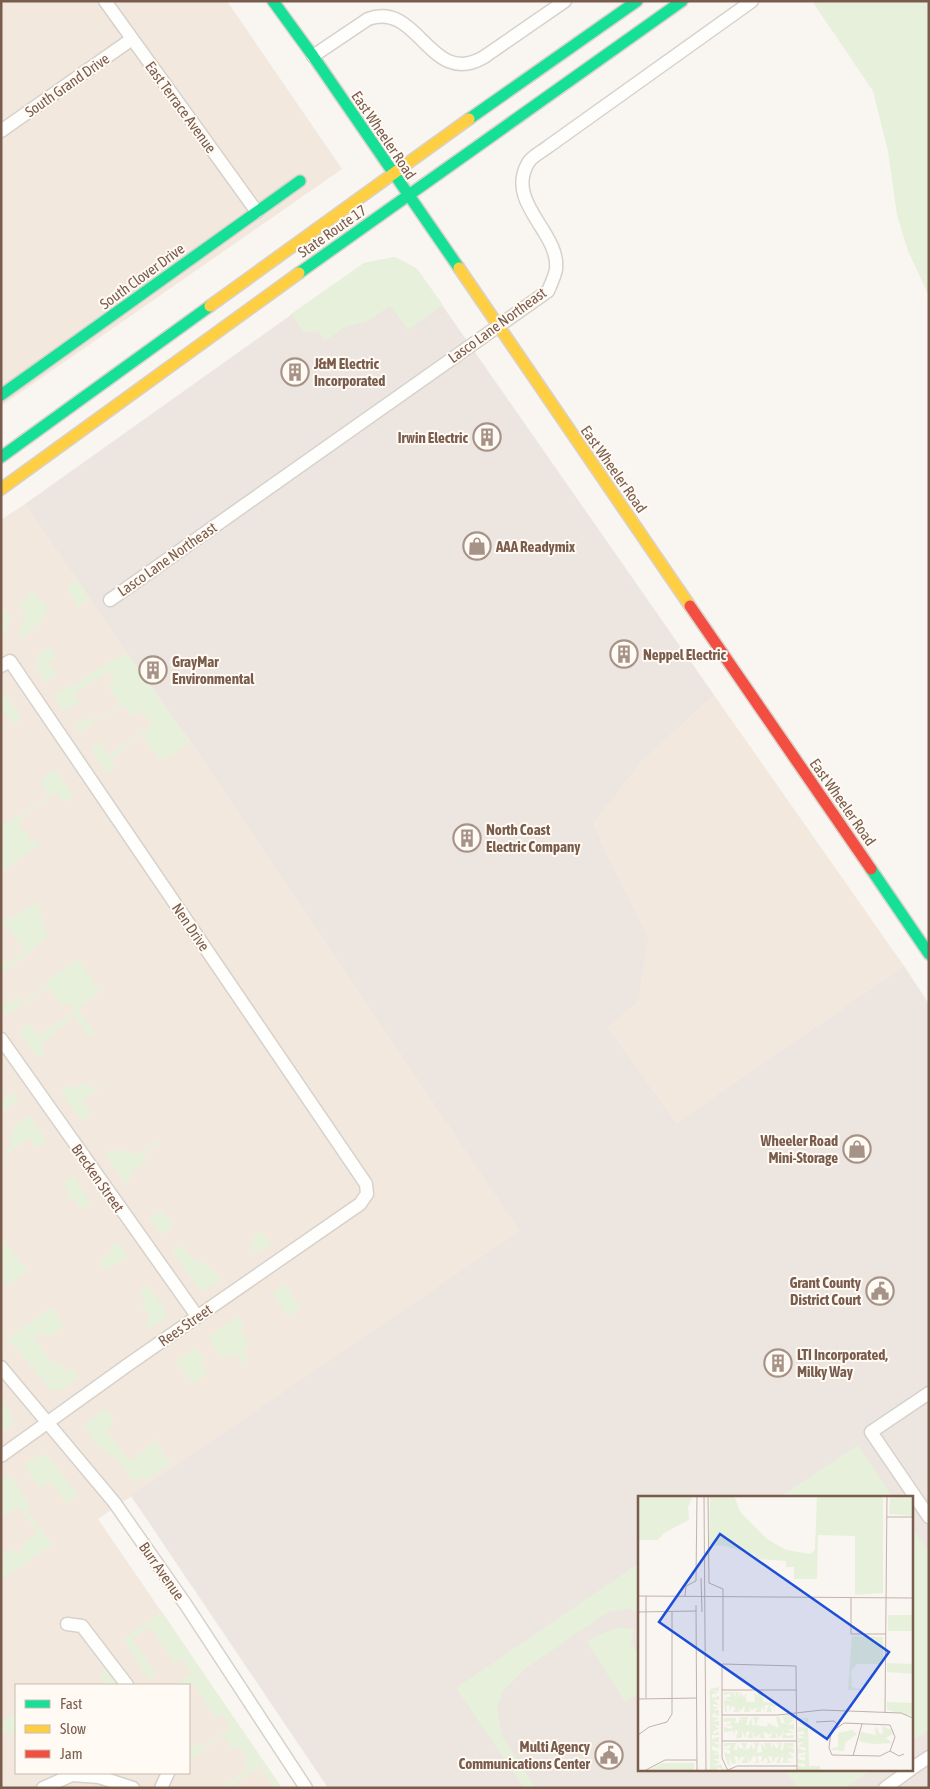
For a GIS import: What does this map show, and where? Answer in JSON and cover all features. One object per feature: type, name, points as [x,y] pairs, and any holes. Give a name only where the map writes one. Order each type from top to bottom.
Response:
[{"type":"main road","name":"East Wheeler Road","points":[[273,1],[313,56],[929,954]]},
{"type":"main road","name":"State Route 17","points":[[1,457],[392,173],[637,1]]},
{"type":"main road","name":"State Route 17","points":[[1,489],[246,311],[682,1]]},
{"type":"main road","name":"South Clover Drive","points":[[1,395],[300,181]]},
{"type":"street","name":"East Terrace Avenue","points":[[105,1],[257,212]]},
{"type":"street","points":[[313,56],[371,17],[388,15],[405,20],[442,58],[456,63],[470,64],[484,57],[565,1]]},
{"type":"street","name":"Lasco Lane Northeast","points":[[110,600],[548,291],[556,269],[553,249],[525,200],[523,179],[529,162],[752,1]]},
{"type":"street","name":"South Grand Drive","points":[[1,131],[132,39]]},
{"type":"street","name":"Nen Drive","points":[[6,664],[366,1184],[367,1194]]},
{"type":"street","name":"Brecken Street","points":[[1,1039],[197,1316]]},
{"type":"street","name":"Rees Street","points":[[1,1456],[197,1316],[360,1204],[367,1194]]},
{"type":"street","name":"Burr Avenue","points":[[1,1367],[114,1502],[186,1605],[306,1788]]},
{"type":"street","points":[[929,1393],[871,1432],[929,1517]]},
{"type":"street","points":[[67,1624],[82,1626],[126,1684]]},
{"type":"street","points":[[912,1769],[929,1757]]},
{"type":"street","points":[[885,1788],[908,1772]]},
{"type":"street","points":[[161,1788],[168,1774]]},
{"type":"street","points":[[43,1788],[72,1775],[99,1777],[133,1788]]},
{"type":"shaded area","points":[[1,1],[227,1],[342,169],[1,406]]},
{"type":"shaded area","points":[[395,257],[417,269],[714,695],[641,762],[594,823],[604,849],[648,937],[638,1002],[608,1027],[676,1123],[904,966],[929,1004],[929,1788],[328,1788],[131,1496],[519,1231],[193,745],[127,653],[25,504],[364,263]]},
{"type":"shaded area","points":[[25,504],[127,653],[193,745],[519,1231],[98,1519],[282,1788],[1,1788],[1,520]]},
{"type":"shaded area","points":[[714,695],[904,966],[676,1123],[608,1027],[638,1002],[604,849],[594,823],[641,762]]},
{"type":"green space","points":[[812,1],[929,1],[929,296],[908,251],[897,215],[888,151],[873,91]]},
{"type":"green space","points":[[395,257],[417,269],[443,305],[408,330],[390,306],[368,321],[345,327],[325,341],[318,331],[305,333],[291,314],[364,263]]},
{"type":"green space","points":[[77,580],[90,598],[78,607],[67,587]]},
{"type":"green space","points":[[33,591],[47,606],[46,615],[23,638],[19,636],[25,614],[19,605],[29,598],[27,594]]},
{"type":"green space","points":[[1,607],[10,617],[6,634],[1,635]]},
{"type":"green space","points":[[49,646],[57,658],[49,663],[57,674],[44,683],[39,673],[37,655]]},
{"type":"green space","points":[[127,653],[190,742],[170,756],[160,760],[142,735],[122,749],[123,751],[111,762],[115,768],[107,773],[90,748],[99,742],[108,756],[152,726],[142,711],[132,717],[123,704],[80,732],[75,726],[89,717],[93,722],[120,704],[108,686],[115,680],[109,671],[74,694],[79,702],[63,712],[53,696],[70,685],[72,687],[102,666]]},
{"type":"green space","points":[[1,693],[7,696],[22,719],[14,725],[1,708]]},
{"type":"green space","points":[[55,769],[74,796],[64,803],[56,793],[21,818],[23,820],[18,823],[32,842],[36,839],[40,844],[1,873],[1,825],[13,817],[15,819],[49,796],[41,783],[43,781],[41,779]]},
{"type":"green space","points":[[36,902],[41,909],[41,920],[48,936],[27,955],[1,974],[1,956],[7,964],[25,951],[5,924],[1,927],[1,921],[8,916],[11,919]]},
{"type":"green space","points":[[78,959],[100,992],[78,1009],[95,1034],[90,1038],[74,1017],[55,1031],[56,1034],[41,1044],[45,1053],[37,1058],[19,1030],[30,1024],[38,1036],[75,1011],[69,1002],[62,1007],[49,988],[6,1015],[1,1007],[17,997],[22,1003],[48,984],[46,981]]},
{"type":"green space","points":[[113,1079],[82,1101],[91,1114],[81,1120],[61,1092],[68,1086],[70,1088],[74,1086],[75,1088],[83,1083],[96,1089]]},
{"type":"green space","points":[[13,1092],[18,1100],[1,1114],[1,1109],[4,1107],[1,1100]]},
{"type":"green space","points":[[29,1115],[47,1141],[36,1148],[29,1138],[6,1154],[3,1152],[13,1145],[8,1137],[14,1133],[11,1129]]},
{"type":"green space","points":[[159,1140],[162,1142],[144,1154],[147,1159],[141,1163],[142,1166],[130,1174],[132,1178],[125,1184],[105,1154],[113,1149],[116,1152],[122,1148],[128,1155],[134,1151],[137,1155]]},
{"type":"green space","points":[[73,1176],[91,1203],[82,1210],[73,1198],[68,1202],[66,1199],[71,1195],[63,1184]]},
{"type":"green space","points":[[162,1210],[174,1226],[161,1235],[149,1219]]},
{"type":"green space","points":[[261,1231],[272,1244],[257,1254],[251,1247],[254,1244],[251,1238]]},
{"type":"green space","points":[[1,1239],[28,1270],[7,1286],[1,1278]]},
{"type":"green space","points":[[118,1242],[128,1256],[111,1267],[101,1268],[98,1263],[112,1252],[109,1248]]},
{"type":"green space","points":[[181,1245],[194,1262],[199,1259],[204,1265],[207,1264],[221,1280],[203,1291],[198,1287],[172,1251]]},
{"type":"green space","points":[[285,1284],[300,1307],[288,1317],[272,1292]]},
{"type":"green space","points":[[148,1285],[167,1312],[167,1317],[149,1329],[145,1323],[150,1318],[141,1304],[146,1300],[140,1290]]},
{"type":"green space","points":[[52,1306],[64,1326],[47,1338],[43,1332],[34,1337],[53,1364],[58,1362],[66,1371],[72,1368],[79,1378],[65,1388],[57,1390],[49,1388],[16,1347],[6,1340]]},
{"type":"green space","points":[[238,1316],[244,1325],[240,1329],[250,1346],[243,1351],[249,1360],[244,1364],[237,1354],[229,1359],[226,1355],[221,1357],[208,1337]]},
{"type":"green space","points":[[195,1348],[203,1358],[200,1363],[208,1373],[194,1384],[175,1361]]},
{"type":"green space","points":[[1,1400],[14,1419],[11,1426],[1,1433]]},
{"type":"green space","points":[[106,1408],[114,1417],[111,1420],[114,1424],[106,1430],[130,1461],[154,1443],[151,1439],[153,1437],[171,1463],[146,1481],[142,1477],[134,1482],[118,1461],[98,1446],[85,1427],[86,1423]]},
{"type":"green space","points":[[858,1445],[892,1496],[781,1496]]},
{"type":"green space","points":[[39,1455],[46,1455],[79,1495],[66,1504],[51,1481],[40,1488],[24,1466]]},
{"type":"green space","points":[[10,1475],[30,1505],[27,1509],[52,1545],[1,1580],[1,1547],[6,1553],[13,1548],[17,1554],[25,1548],[22,1544],[37,1532],[19,1507],[4,1517],[1,1514],[1,1481]]},
{"type":"green space","points":[[912,1528],[929,1553],[929,1730],[912,1741]]},
{"type":"green space","points":[[638,1564],[638,1612],[627,1609],[608,1612],[526,1668],[503,1691],[497,1709],[502,1736],[536,1788],[524,1788],[456,1688]]},
{"type":"green space","points":[[162,1612],[281,1788],[274,1788],[260,1766],[228,1788],[220,1788],[247,1770],[243,1764],[249,1760],[239,1746],[233,1750],[224,1736],[190,1759],[190,1749],[198,1743],[202,1748],[231,1728],[222,1714],[216,1718],[192,1683],[177,1684],[192,1673],[182,1659],[175,1664],[150,1627],[132,1639],[156,1674],[149,1680],[123,1639]]},
{"type":"green space","points":[[620,1628],[634,1629],[631,1643],[638,1654],[638,1700],[635,1695],[625,1702],[587,1642],[599,1634]]},
{"type":"green space","points":[[110,1668],[120,1684],[105,1684],[100,1676]]},
{"type":"green space","points":[[15,1713],[15,1736],[13,1737],[8,1730],[1,1734],[1,1722]]},
{"type":"green space","points":[[786,1772],[868,1772],[845,1788],[798,1788]]},
{"type":"traffic: fast","points":[[273,1],[459,268]]},
{"type":"traffic: fast","points":[[469,119],[637,1]]},
{"type":"traffic: fast","points":[[299,273],[682,1]]},
{"type":"traffic: fast","points":[[1,395],[300,181]]},
{"type":"traffic: fast","points":[[1,457],[210,306]]},
{"type":"traffic: fast","points":[[871,869],[929,954]]},
{"type":"traffic: slow","points":[[210,306],[469,119]]},
{"type":"traffic: slow","points":[[459,268],[690,606]]},
{"type":"traffic: slow","points":[[1,489],[299,273]]},
{"type":"traffic: jam","points":[[690,606],[871,869]]},
{"type":"place","name":"J&M Electric Incorporated","points":[[295,372]]},
{"type":"place","name":"Irwin Electric","points":[[487,437]]},
{"type":"place","name":"AAA Readymix","points":[[477,546]]},
{"type":"place","name":"Neppel Electric","points":[[624,654]]},
{"type":"place","name":"GrayMar Environmental","points":[[153,670]]},
{"type":"place","name":"North Coast Electric Company","points":[[467,838]]},
{"type":"place","name":"Wheeler Road Mini-Storage","points":[[857,1149]]},
{"type":"place","name":"Grant County District Court","points":[[880,1291]]},
{"type":"place","name":"LTI Incorporated, Milky Way","points":[[778,1363]]},
{"type":"place","name":"Multi Agency Communications Center","points":[[609,1755]]}]
